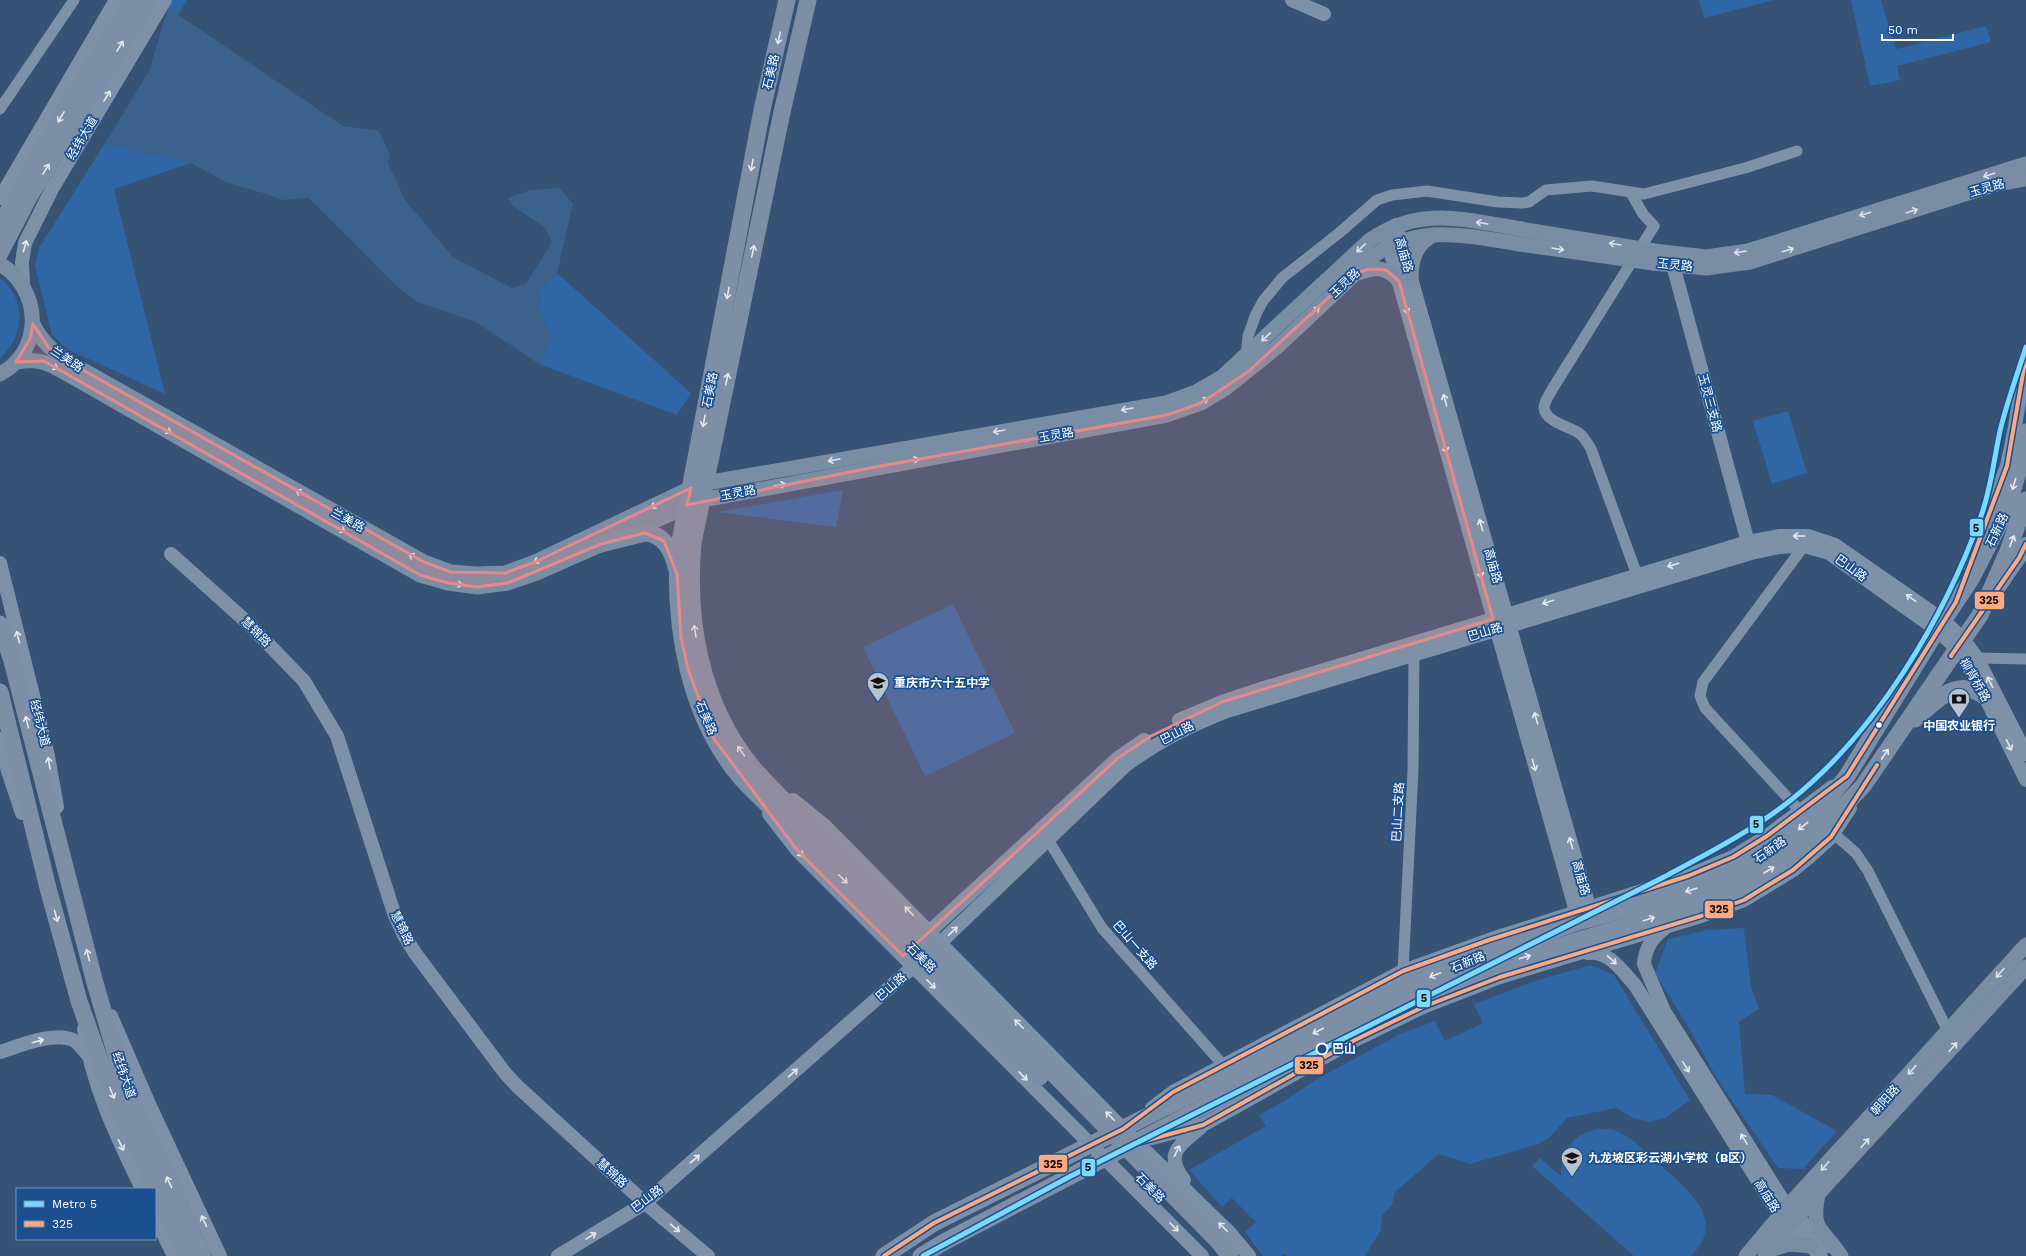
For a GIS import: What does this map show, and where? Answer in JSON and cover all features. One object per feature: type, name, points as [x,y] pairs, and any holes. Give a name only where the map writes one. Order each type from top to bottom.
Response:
[{"type":"main road","points":[[0,225],[59,120],[133,0]]},
{"type":"main road","name":"经纬大道","points":[[0,253],[29,197],[149,0]]},
{"type":"main road","name":"石美路","points":[[747,773],[710,692],[697,639],[691,600],[691,571],[696,494],[762,110],[787,0]]},
{"type":"main road","name":"石美路","points":[[808,0],[696,494],[678,552],[677,574],[681,637],[688,669],[697,697],[714,739],[1211,1250],[1230,1256]]},
{"type":"main road","name":"玉灵路","points":[[1166,409],[1222,377],[1370,240],[1390,228],[1430,217],[1450,218],[1520,236],[1671,259],[1706,268],[1750,262],[1996,184],[2021,172]]},
{"type":"main road","points":[[1354,274],[1369,269],[1386,270],[1405,281],[1418,246],[1434,234]]},
{"type":"main road","name":"玉灵路","points":[[696,494],[874,460],[1201,403],[1226,388],[1277,347],[1376,254],[1394,243],[1434,234],[1520,236]]},
{"type":"main road","name":"兰美路","points":[[0,264],[10,270],[23,285],[32,308],[33,324],[30,339],[23,352],[6,371]]},
{"type":"main road","name":"兰美路","points":[[33,324],[38,335],[49,348],[68,361],[424,562],[451,572],[477,574],[505,573],[536,562],[696,494]]},
{"type":"main road","name":"兰美路","points":[[6,371],[31,360],[44,361],[420,575],[448,583],[477,587],[508,583],[537,573],[601,544],[696,494]]},
{"type":"main road","name":"石新路","points":[[884,1256],[934,1223],[1407,986],[1492,952],[1592,918],[1692,890],[1738,871],[1775,848],[1813,818],[1847,776],[1940,625],[1972,579],[2007,509],[2019,469],[2026,432]]},
{"type":"main road","name":"石新路","points":[[921,1256],[944,1242],[1105,1158],[1137,1143],[1348,1032],[1418,997],[1494,966],[1699,904],[1746,883],[1787,860],[1823,828],[1864,786],[1980,615],[2008,551],[2026,500]]},
{"type":"main road","points":[[601,544],[645,533],[652,533],[664,540],[669,546],[677,574]]},
{"type":"main road","name":"经纬大道","points":[[0,624],[12,661],[95,983],[120,1065],[130,1116],[187,1256]]},
{"type":"main road","points":[[1902,728],[1929,708],[1940,696],[1950,691],[1969,688],[1977,690],[1986,696]]},
{"type":"main road","name":"经纬大道","points":[[0,692],[48,888],[79,1001],[104,1072],[130,1116],[203,1256]]},
{"type":"main road","name":"朝阳路","points":[[1768,1253],[1789,1217],[1948,1031],[2026,945]]},
{"type":"main road","name":"朝阳路","points":[[1746,1256],[1789,1217],[1818,1195],[2026,967]]},
{"type":"main road","points":[[1818,1195],[1815,1208],[1816,1224],[1841,1256]]},
{"type":"main road","points":[[1768,1253],[1789,1244],[1816,1251]]},
{"type":"street","points":[[0,109],[74,0]]},
{"type":"street","points":[[0,198],[116,0]]},
{"type":"street","name":"经纬大道","points":[[23,285],[22,262],[25,243],[52,189],[165,0]]},
{"type":"street","points":[[1292,0],[1324,14]]},
{"type":"street","points":[[1246,356],[1248,336],[1256,314],[1263,301],[1282,278],[1339,234],[1377,200],[1392,195],[1427,191],[1498,202],[1522,203],[1529,202],[1546,190],[1605,187],[1644,194],[1745,168],[1797,151]]},
{"type":"street","points":[[1631,192],[1643,214],[1654,226],[1553,388],[1546,400],[1544,408],[1552,418],[1581,435],[1591,449],[1639,581]]},
{"type":"street","name":"高庙路","points":[[1390,228],[1583,909]]},
{"type":"street","name":"玉灵三支路","points":[[1671,259],[1749,547]]},
{"type":"street","points":[[1956,602],[2007,466],[2015,428],[2026,356]]},
{"type":"street","name":"巴山路","points":[[558,1256],[645,1203],[940,943],[1118,758],[1151,736],[1185,717],[1222,702],[1639,581],[1780,536],[1808,536],[1835,545],[1940,625]]},
{"type":"street","points":[[1980,615],[2019,558],[2026,544]]},
{"type":"street","points":[[1800,812],[1705,708],[1700,696],[1703,682],[1804,546]]},
{"type":"street","name":"巴山路","points":[[1749,547],[1804,546],[1829,553],[1940,625]]},
{"type":"street","name":"慧锦路","points":[[171,554],[249,624],[304,681],[337,736],[394,913],[404,935],[415,952],[509,1077],[645,1203],[708,1256]]},
{"type":"street","name":"经纬大道","points":[[0,563],[48,756],[70,884]]},
{"type":"street","name":"巴山路","points":[[903,956],[929,932],[1126,765],[1157,743],[1189,726],[1234,709],[1414,654],[1501,622]]},
{"type":"street","name":"柳背桥路","points":[[1940,625],[1977,658],[2026,754]]},
{"type":"street","name":"柳背桥路","points":[[1960,644],[1966,662],[1986,696],[2026,780]]},
{"type":"street","name":"巴山二支路","points":[[1403,972],[1414,770],[1414,654]]},
{"type":"street","points":[[1977,658],[2026,659]]},
{"type":"street","name":"经纬大道","points":[[0,739],[8,771],[48,888]]},
{"type":"street","points":[[747,773],[825,826],[1123,1129],[1204,1207],[1249,1256]]},
{"type":"street","points":[[747,773],[797,850],[1105,1158],[1211,1250]]},
{"type":"street","points":[[1123,1129],[1173,1092],[1403,972],[1489,940],[1688,876],[1733,857],[1768,836],[1847,776]]},
{"type":"street","points":[[1204,1207],[1178,1172],[1174,1160],[1178,1147],[1203,1125],[1355,1040],[1423,1007],[1500,977],[1722,909],[1769,886],[1793,870],[1833,833],[1864,786]]},
{"type":"street","points":[[1833,833],[1856,853],[1868,871],[1948,1031]]},
{"type":"street","name":"巴山一支路","points":[[1044,835],[1102,928],[1224,1066]]},
{"type":"street","name":"高庙路","points":[[1667,927],[1650,942],[1644,956],[1644,964],[1664,1011],[1789,1217],[1837,1256]]},
{"type":"street","name":"高庙路","points":[[1575,954],[1594,952],[1607,956],[1635,985],[1789,1217],[1816,1251]]},
{"type":"street","points":[[1635,985],[1633,974],[1641,972],[1664,1011]]},
{"type":"street","points":[[95,983],[123,1042],[148,1104],[220,1256]]},
{"type":"street","points":[[79,1001],[88,1055],[111,1125],[142,1188]]},
{"type":"street","points":[[0,1052],[49,1038],[59,1037],[74,1041],[88,1055]]},
{"type":"street","points":[[1137,1143],[1203,1125]]},
{"type":"street","points":[[156,1219],[174,1256]]},
{"type":"highlighted area","points":[[1369,269],[1386,270],[1399,281],[1493,619],[1222,702],[1151,736],[1118,758],[903,956],[797,850],[714,739],[688,669],[681,637],[677,574],[664,541],[645,533],[601,544],[508,583],[477,587],[448,583],[420,575],[44,361],[16,362],[30,339],[33,324],[49,348],[67,361],[424,562],[451,572],[505,573],[535,562],[691,488],[687,505],[875,467],[1167,415],[1201,403],[1249,371],[1354,274]]},
{"type":"shaded area","points":[[172,0],[187,0],[178,15],[168,8]]},
{"type":"shaded area","points":[[1699,0],[1775,0],[1704,18]]},
{"type":"shaded area","points":[[1851,0],[1881,0],[1896,49],[1986,26],[1991,42],[1897,66],[1900,80],[1870,86]]},
{"type":"shaded area","points":[[168,8],[343,126],[379,131],[390,155],[388,163],[405,200],[453,257],[512,288],[526,284],[552,242],[545,228],[512,205],[508,198],[530,190],[559,188],[573,204],[557,273],[540,291],[539,310],[552,337],[539,364],[476,322],[417,302],[395,285],[309,198],[280,200],[270,195],[228,183],[191,163],[105,143],[149,71]]},
{"type":"shaded area","points":[[105,143],[191,163],[114,189],[165,394],[67,349],[52,335],[35,266],[39,248]]},
{"type":"shaded area","points":[[557,273],[691,393],[677,415],[539,364],[552,337],[539,310],[540,291]]},
{"type":"shaded area","points":[[0,278],[15,296],[20,318],[14,339],[0,358]]},
{"type":"shaded area","points":[[1788,411],[1807,473],[1772,484],[1753,421]]},
{"type":"shaded area","points":[[843,490],[836,527],[718,512]]},
{"type":"shaded area","points":[[953,604],[1015,733],[925,776],[863,647]]},
{"type":"shaded area","points":[[1744,928],[1751,987],[1759,1009],[1739,1022],[1745,1094],[1772,1095],[1837,1131],[1803,1169],[1778,1168],[1716,1077],[1693,1035],[1655,973],[1668,939],[1708,930]]},
{"type":"shaded area","points":[[1591,965],[1614,975],[1690,1100],[1665,1118],[1649,1122],[1633,1118],[1616,1108],[1567,1118],[1549,1138],[1539,1144],[1470,1164],[1439,1154],[1395,1192],[1392,1205],[1382,1215],[1381,1230],[1365,1256],[1289,1256],[1284,1254],[1281,1256],[1263,1256],[1245,1232],[1256,1222],[1232,1198],[1222,1207],[1189,1170],[1266,1126],[1259,1115],[1284,1101],[1317,1079],[1400,1034],[1435,1021],[1445,1041],[1483,1023],[1474,1004],[1538,980]]},
{"type":"shaded area","points":[[1608,1129],[1623,1134],[1636,1143],[1681,1183],[1699,1205],[1704,1217],[1706,1230],[1702,1243],[1691,1256],[1634,1256],[1532,1166],[1540,1158],[1561,1176],[1564,1156],[1573,1141],[1587,1132]]},
{"type":"metro line","name":"5","points":[[923,1256],[1069,1177],[1664,877],[1745,832],[1791,800],[1822,772],[1852,741],[1879,707],[1904,671],[1948,594],[1966,555],[1981,516],[1990,485],[2003,420],[2026,347]]},
{"type":"transit line","name":"325","points":[[884,1256],[934,1223],[1123,1129],[1173,1092],[1403,971],[1489,940],[1688,876],[1733,857],[1767,836],[1847,776],[1956,602],[2007,466],[2026,356]]},
{"type":"transit line","name":"325","points":[[1951,656],[2019,558],[2026,544]]},
{"type":"transit line","name":"325","points":[[1110,1156],[1137,1143],[1203,1125],[1355,1040],[1423,1007],[1500,977],[1701,916],[1744,900],[1793,870],[1831,837],[1877,765]]},
{"type":"place","name":"重庆市六十五中学","points":[[878,702]]},
{"type":"place","name":"中国农业银行","points":[[1959,718]]},
{"type":"place","name":"巴山","points":[[1322,1049]]},
{"type":"place","name":"九龙坡区彩云湖小学校（B区）","points":[[1572,1178]]}]
